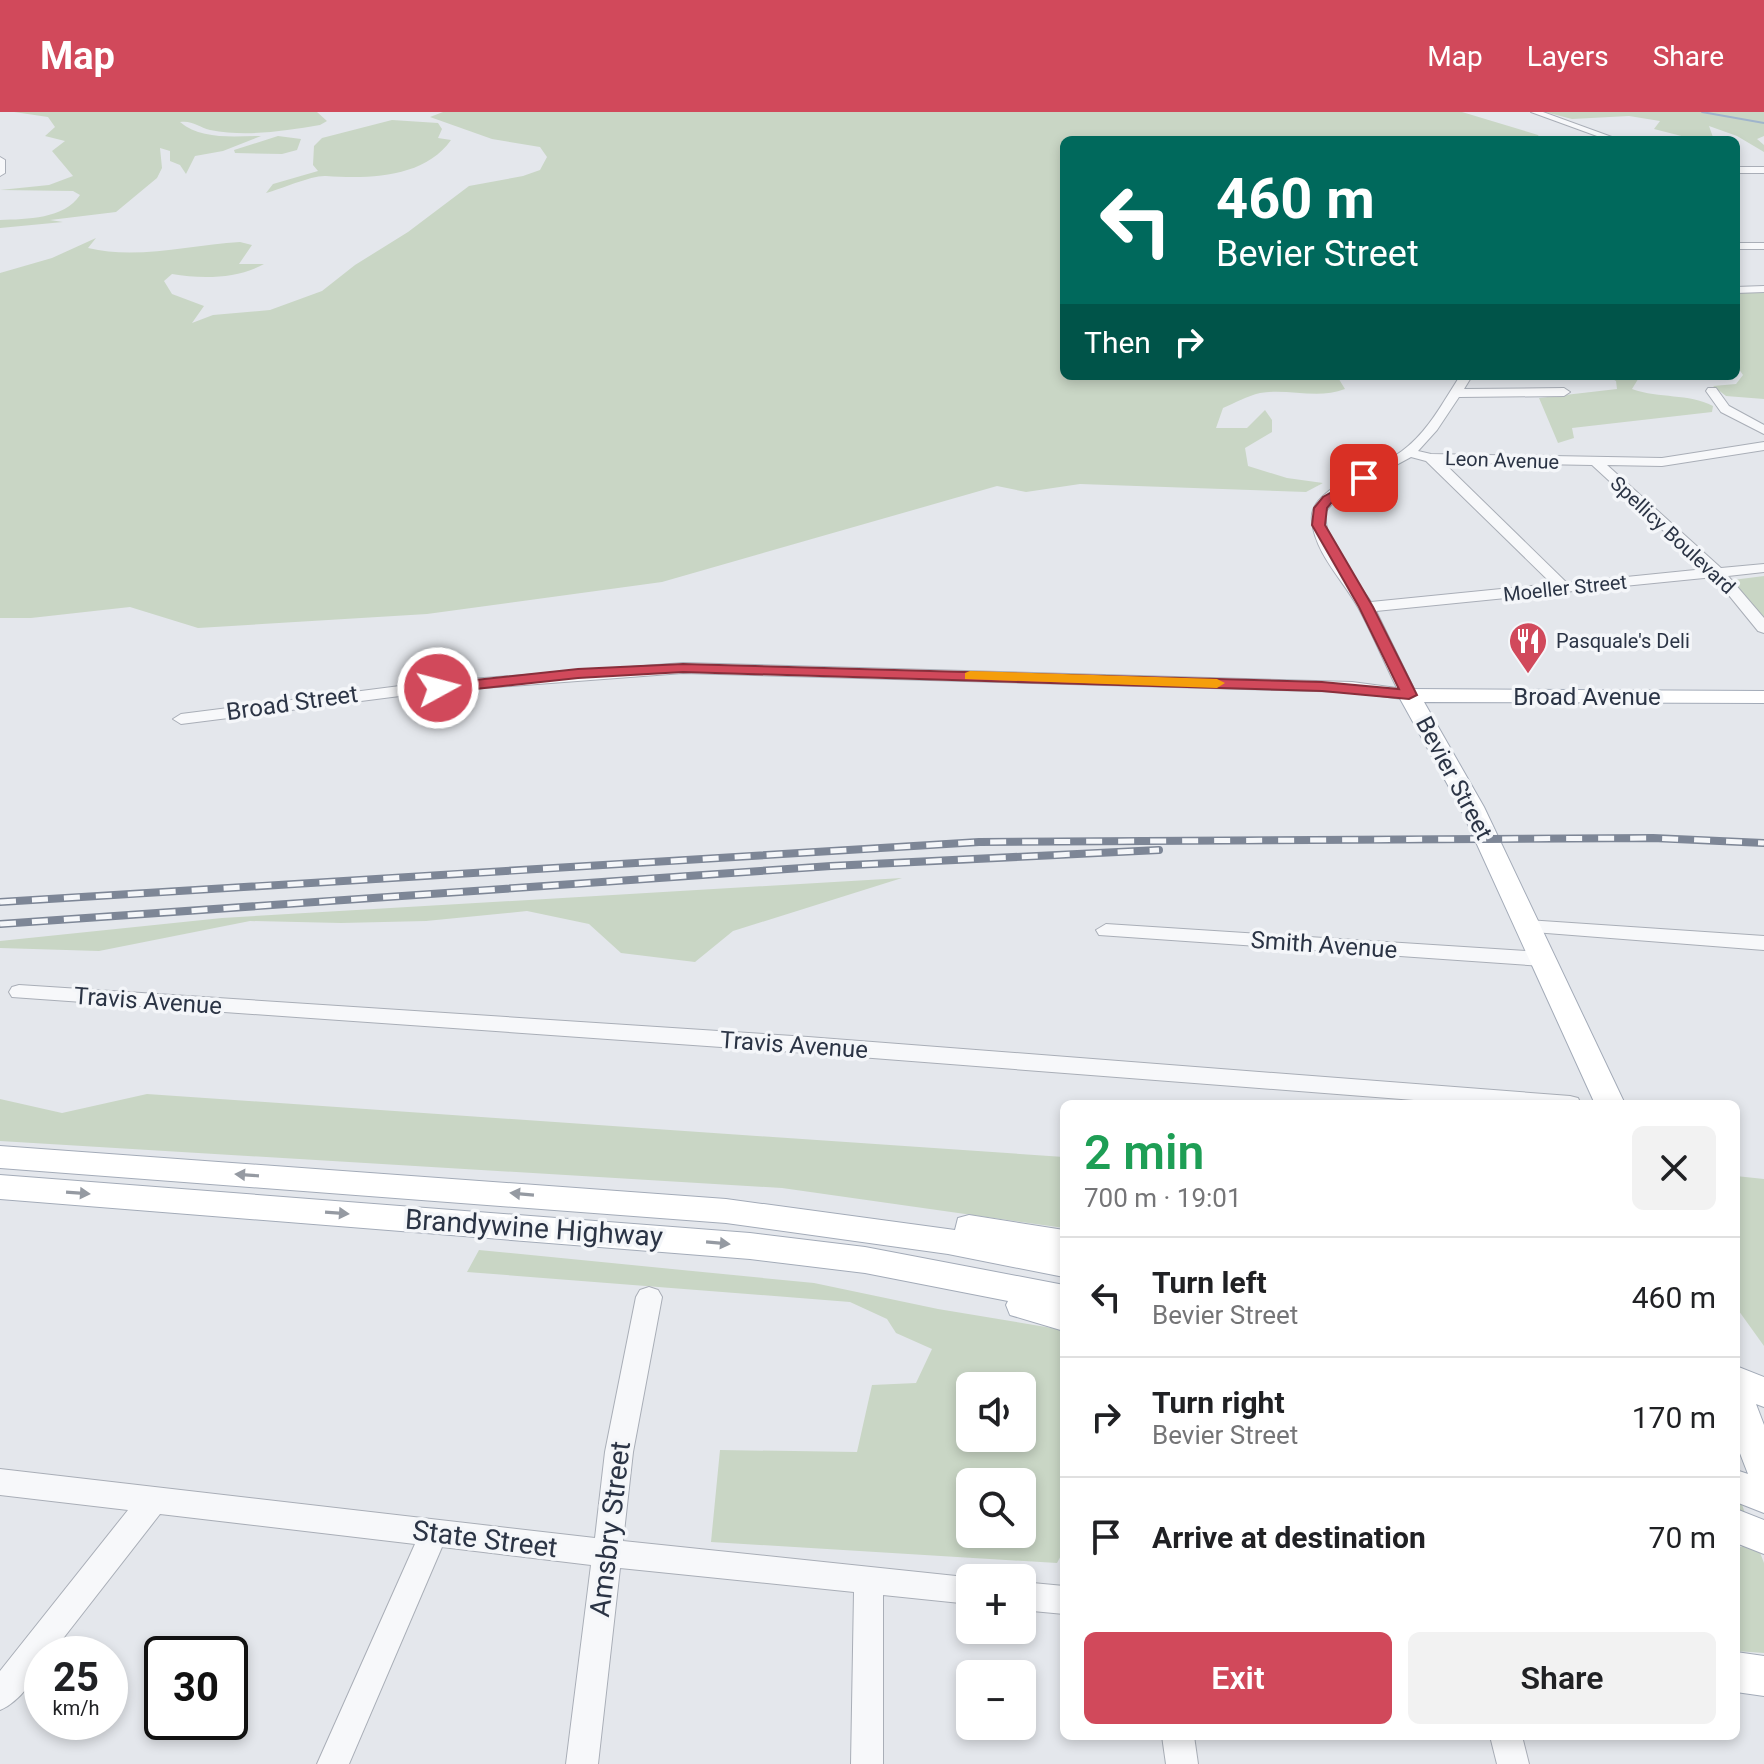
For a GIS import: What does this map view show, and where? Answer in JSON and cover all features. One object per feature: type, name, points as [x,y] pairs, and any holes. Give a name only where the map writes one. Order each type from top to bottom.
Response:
[{"type":"main road","name":"Broad Avenue","points":[[1409,695],[1486,698],[1764,697]]},
{"type":"main road","name":"Bevier Street","points":[[1409,695],[1445,756],[1608,1100]]},
{"type":"main road","points":[[1445,756],[1441,735],[1448,718],[1486,698]]},
{"type":"main road","name":"Brandywine Highway","points":[[0,1157],[726,1211],[948,1241],[1060,1263]]},
{"type":"main road","name":"Brandywine Highway","points":[[0,1187],[640,1236],[865,1260],[1060,1297]]},
{"type":"main road","points":[[579,1199],[713,1196],[760,1199],[903,1216],[1060,1242]]},
{"type":"main road","points":[[865,1260],[1060,1316]]},
{"type":"main road","points":[[1740,1383],[1764,1392]]},
{"type":"main road","points":[[1740,1408],[1764,1469]]},
{"type":"main road","points":[[1740,1487],[1764,1496]]},
{"type":"main road","points":[[1740,1528],[1764,1537]]},
{"type":"main road","points":[[1740,1673],[1764,1676]]},
{"type":"street","points":[[1535,112],[1604,136]]},
{"type":"street","points":[[0,160],[0,173]]},
{"type":"street","points":[[1740,170],[1764,170]]},
{"type":"street","points":[[1740,246],[1764,246]]},
{"type":"street","points":[[1740,290],[1764,289]]},
{"type":"street","name":"Bevier Street","points":[[1409,695],[1366,607],[1324,538],[1319,525],[1321,508],[1332,496],[1409,453],[1436,423],[1463,380]]},
{"type":"street","points":[[1712,391],[1725,409],[1764,430]]},
{"type":"street","points":[[1455,393],[1564,392]]},
{"type":"street","name":"Spellicy Boulevard","points":[[1597,463],[1684,460],[1764,446]]},
{"type":"street","name":"Leon Avenue","points":[[1409,453],[1431,458],[1597,463]]},
{"type":"street","points":[[1431,458],[1564,588]]},
{"type":"street","name":"Spellicy Boulevard","points":[[1597,463],[1718,573],[1764,628]]},
{"type":"street","name":"Moeller Street","points":[[1366,607],[1764,568]]},
{"type":"street","name":"Broad Street","points":[[181,719],[355,694],[683,668],[1322,686],[1409,695]]},
{"type":"street","points":[[1527,926],[1764,943]]},
{"type":"street","name":"Smith Avenue","points":[[1106,930],[1543,959]]},
{"type":"street","name":"Travis Avenue","points":[[19,992],[808,1045],[1518,1100]]},
{"type":"street","name":"Amsbry Street","points":[[582,1764],[605,1553],[625,1411],[649,1297]]},
{"type":"street","name":"State Street","points":[[0,1482],[605,1553],[956,1589]]},
{"type":"street","points":[[0,1695],[154,1499]]},
{"type":"street","points":[[333,1764],[434,1532]]},
{"type":"street","points":[[867,1764],[869,1580]]},
{"type":"street","points":[[1036,1597],[1060,1600]]},
{"type":"street","points":[[1179,1740],[1182,1764]]},
{"type":"street","points":[[1507,1740],[1513,1764]]},
{"type":"green space","points":[[14,112],[317,112],[327,121],[320,125],[252,133],[210,130],[180,122],[207,134],[261,136],[223,151],[195,156],[186,174],[180,165],[170,161],[170,151],[160,148],[162,168],[157,178],[116,212],[50,220],[63,222],[0,228],[0,220],[55,213],[65,209],[80,195],[73,191],[0,190],[49,185],[73,176],[52,151],[65,141],[45,136],[55,127],[48,117]]},
{"type":"green space","points":[[443,112],[1462,112],[1539,136],[1060,136],[1060,380],[1339,380],[1345,389],[1324,394],[1271,392],[1246,398],[1223,408],[1216,428],[1247,428],[1265,410],[1272,420],[1272,432],[1245,448],[1248,466],[1287,478],[1323,483],[1306,492],[1080,484],[1026,492],[997,486],[662,582],[427,614],[198,628],[130,607],[31,618],[0,618],[0,273],[52,258],[96,238],[88,248],[125,253],[240,242],[252,245],[239,264],[264,264],[242,273],[219,276],[172,274],[164,281],[172,294],[204,306],[192,323],[213,315],[270,310],[322,291],[469,186],[540,170],[547,157],[540,147],[492,139],[430,117]]},
{"type":"green space","points":[[1545,112],[1764,112],[1764,136],[1757,139],[1764,145],[1764,152],[1740,136],[1709,126],[1713,136],[1681,136],[1654,129],[1660,121],[1629,116],[1572,119]]},
{"type":"green space","points":[[392,120],[438,123],[442,129],[438,138],[451,140],[440,153],[411,169],[377,176],[320,176],[266,193],[273,184],[318,171],[313,165],[314,146],[322,138]]},
{"type":"green space","points":[[278,136],[301,139],[297,150],[282,154],[235,153],[234,150]]},
{"type":"green space","points":[[1764,292],[1764,399],[1726,396],[1713,386],[1736,384],[1743,375],[1740,371],[1740,293]]},
{"type":"green space","points":[[1638,380],[1632,389],[1703,402],[1713,406],[1712,412],[1572,428],[1574,438],[1558,443],[1539,398],[1617,389],[1616,381]]},
{"type":"green space","points":[[1764,576],[1764,628],[1725,581]]},
{"type":"green space","points":[[902,878],[733,931],[695,962],[621,953],[589,924],[527,911],[426,921],[250,921],[99,951],[0,948],[0,941],[222,918]]},
{"type":"green space","points":[[147,1094],[1060,1157],[1060,1227],[782,1188],[0,1141],[0,1099],[62,1113]]},
{"type":"green space","points":[[1740,1176],[1764,1179],[1764,1346],[1740,1313]]},
{"type":"green space","points":[[479,1250],[814,1283],[938,1309],[1060,1329],[1060,1557],[1057,1563],[711,1542],[720,1450],[857,1452],[872,1385],[916,1383],[932,1349],[896,1333],[887,1319],[850,1302],[467,1272]]},
{"type":"green space","points":[[1740,1500],[1764,1563],[1764,1653],[1740,1651]]},
{"type":"waterway","points":[[1702,112],[1764,123]]},
{"type":"railway","points":[[1632,838],[1653,838]]},
{"type":"railway","points":[[0,902],[979,842],[1653,838]]},
{"type":"railway","points":[[1653,838],[1764,843]]},
{"type":"railway","points":[[0,924],[831,866],[1159,850]]},
{"type":"slow traffic","points":[[970,676],[1217,683]]},
{"type":"place","name":"Pasquale's Deli","points":[[1528,675]]},
{"type":"route","points":[[438,688],[578,674],[683,668],[1322,686],[1409,695],[1366,607],[1319,525],[1321,508],[1327,500],[1364,478]]}]
